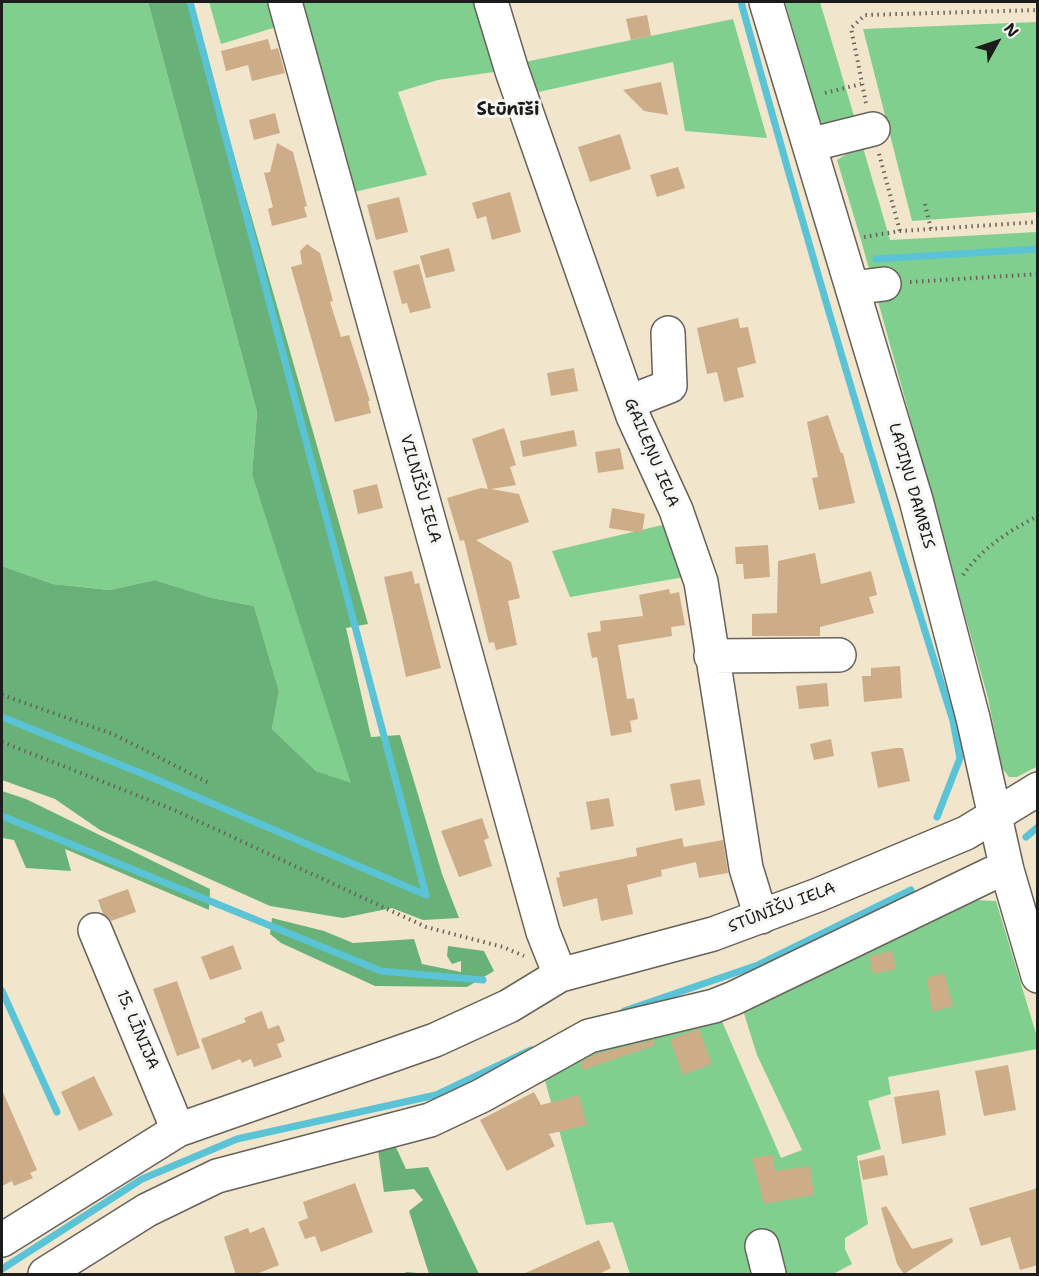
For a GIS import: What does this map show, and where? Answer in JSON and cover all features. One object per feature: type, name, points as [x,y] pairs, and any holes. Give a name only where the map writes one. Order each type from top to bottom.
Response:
[{"type":"street","name":"VILNĪŠU IELA","points":[[285,2],[543,932],[560,975]]},
{"type":"street","name":"GAILEŅU IELA","points":[[490,2],[628,402],[676,510],[701,582],[746,868],[761,917]]},
{"type":"street","name":"LAPIŅU DAMBIS","points":[[766,2],[916,500],[973,717],[1007,870],[1038,976]]},
{"type":"street","points":[[809,145],[873,129]]},
{"type":"street","points":[[852,288],[884,284]]},
{"type":"street","points":[[628,402],[670,386],[668,333]]},
{"type":"street","points":[[711,656],[839,656]]},
{"type":"street","name":"STŪNĪŠU IELA","points":[[2,1240],[178,1130],[435,1040],[509,1006],[560,975],[713,934],[761,917],[966,833],[1038,789]]},
{"type":"street","points":[[45,1275],[147,1210],[217,1176],[430,1120],[481,1096],[589,1036],[728,1001],[991,874],[1007,870]]},
{"type":"street","name":"15. LĪNIJA","points":[[95,930],[178,1130]]},
{"type":"path","points":[[851,37],[851,28],[865,15],[1038,10]]},
{"type":"path","points":[[825,93],[861,84]]},
{"type":"path","points":[[925,204],[931,229]]},
{"type":"path","points":[[863,237],[931,229],[1038,222]]},
{"type":"path","points":[[884,284],[1038,274]]},
{"type":"path","points":[[944,602],[966,571],[984,553],[1014,528],[1038,516]]},
{"type":"path","points":[[2,695],[113,734],[211,784]]},
{"type":"path","points":[[2,742],[172,809],[426,927],[503,947],[560,975]]},
{"type":"green space","points":[[2,2],[148,2],[257,412],[252,475],[352,784],[316,771],[272,729],[279,691],[254,606],[212,598],[155,580],[110,590],[53,584],[2,566]]},
{"type":"green space","points":[[148,2],[190,2],[368,624],[346,628],[371,737],[400,735],[442,874],[459,918],[423,920],[392,908],[343,918],[270,906],[100,830],[55,799],[2,780],[2,566],[53,584],[110,590],[155,580],[212,598],[254,606],[279,691],[272,729],[316,771],[351,783],[252,475],[257,412]]},
{"type":"green space","points":[[209,2],[277,2],[283,25],[221,44]]},
{"type":"green space","points":[[301,2],[478,2],[501,71],[438,80],[398,92],[427,175],[350,193]]},
{"type":"green space","points":[[785,2],[820,2],[854,116],[822,127]]},
{"type":"green space","points":[[733,19],[767,138],[685,131],[673,62],[534,93],[525,62]]},
{"type":"green space","points":[[1037,22],[1037,212],[912,221],[863,29]]},
{"type":"green space","points":[[862,144],[890,240],[1037,232],[1038,766],[1017,777],[1009,777],[1002,768],[988,698],[837,160]]},
{"type":"green space","points":[[671,523],[690,576],[570,597],[552,551]]},
{"type":"green space","points":[[2,791],[26,799],[210,889],[209,910],[65,849],[71,871],[26,868],[14,840],[2,838]]},
{"type":"green space","points":[[974,900],[996,901],[1037,1037],[1037,1049],[888,1077],[891,1094],[868,1101],[881,1149],[857,1156],[868,1224],[845,1238],[845,1249],[852,1264],[833,1274],[630,1274],[613,1222],[586,1225],[543,1074],[587,1050],[718,1012],[781,1158],[802,1150],[757,1055],[742,1007],[767,1001]]},
{"type":"green space","points":[[272,918],[324,931],[353,943],[414,939],[422,964],[461,972],[461,961],[452,964],[447,956],[448,946],[484,951],[494,971],[467,987],[375,986],[281,943],[270,934]]},
{"type":"green space","points":[[393,1141],[406,1169],[428,1167],[479,1274],[429,1274],[409,1211],[423,1200],[414,1189],[384,1192],[377,1143]]},
{"type":"green space","points":[[407,1272],[429,1274],[402,1274]]},
{"type":"building","points":[[647,15],[651,36],[631,40],[626,19]]},
{"type":"building","points":[[268,39],[271,50],[278,48],[285,73],[252,81],[248,65],[226,71],[221,51]]},
{"type":"building","points":[[661,82],[668,115],[644,111],[623,90]]},
{"type":"building","points":[[275,113],[280,133],[254,140],[249,120]]},
{"type":"building","points":[[620,134],[631,169],[590,182],[578,147]]},
{"type":"building","points":[[277,143],[293,152],[307,206],[304,207],[307,217],[272,226],[268,209],[273,207],[264,173],[270,172]]},
{"type":"building","points":[[678,167],[685,188],[657,197],[650,175]]},
{"type":"building","points":[[510,192],[521,232],[492,240],[486,216],[477,219],[472,203]]},
{"type":"building","points":[[399,197],[408,232],[376,240],[367,205]]},
{"type":"building","points":[[307,244],[320,253],[333,301],[330,302],[341,337],[349,335],[370,401],[368,401],[371,413],[335,422],[291,267],[302,264],[300,251]]},
{"type":"building","points":[[449,248],[455,271],[426,278],[420,256]]},
{"type":"building","points":[[419,264],[431,308],[410,313],[407,303],[402,304],[393,271]]},
{"type":"building","points":[[738,318],[740,328],[748,327],[756,363],[737,368],[744,397],[724,402],[717,372],[707,374],[697,328]]},
{"type":"building","points":[[574,368],[578,391],[551,396],[547,373]]},
{"type":"building","points":[[828,415],[841,453],[843,453],[855,503],[819,510],[812,478],[818,477],[807,422]]},
{"type":"building","points":[[504,428],[516,465],[510,467],[516,485],[491,489],[519,494],[529,522],[476,540],[511,562],[520,598],[508,601],[517,645],[496,650],[494,642],[489,643],[464,540],[460,541],[447,498],[481,488],[488,489],[472,439]]},
{"type":"building","points":[[574,430],[577,446],[523,457],[520,441]]},
{"type":"building","points":[[620,448],[624,469],[598,473],[595,452]]},
{"type":"building","points":[[377,484],[383,508],[358,514],[353,490]]},
{"type":"building","points":[[612,508],[645,514],[642,533],[609,528]]},
{"type":"building","points":[[768,545],[770,577],[744,579],[743,564],[736,564],[735,547]]},
{"type":"building","points":[[815,553],[821,584],[871,571],[877,595],[869,597],[874,613],[820,627],[820,636],[752,636],[752,614],[777,613],[778,561]]},
{"type":"building","points":[[412,571],[415,584],[419,583],[441,668],[406,677],[384,577]]},
{"type":"building","points":[[669,589],[670,594],[679,592],[685,625],[671,627],[672,636],[618,645],[627,699],[634,698],[638,719],[630,721],[632,732],[611,736],[597,657],[592,658],[587,633],[601,631],[600,621],[643,616],[639,595]]},
{"type":"building","points":[[900,666],[902,698],[864,702],[862,676],[871,676],[871,668]]},
{"type":"building","points":[[827,683],[829,706],[799,709],[796,686]]},
{"type":"building","points":[[831,739],[834,756],[814,760],[810,744]]},
{"type":"building","points":[[903,748],[910,781],[878,788],[871,752]]},
{"type":"building","points":[[700,779],[705,805],[675,811],[670,784]]},
{"type":"building","points":[[609,798],[614,826],[591,830],[586,802]]},
{"type":"building","points":[[482,818],[489,838],[484,840],[492,866],[459,877],[441,831]]},
{"type":"building","points":[[682,838],[684,847],[723,840],[728,873],[699,878],[696,862],[661,870],[662,876],[627,885],[633,914],[601,921],[597,898],[563,907],[556,878],[560,877],[559,872],[637,856],[636,848]]},
{"type":"building","points":[[128,889],[136,912],[111,921],[103,914],[98,900]]},
{"type":"building","points":[[233,945],[242,969],[210,980],[201,957]]},
{"type":"building","points":[[892,951],[896,969],[873,974],[869,956]]},
{"type":"building","points":[[944,973],[953,1006],[932,1012],[927,978]]},
{"type":"building","points":[[177,981],[200,1048],[177,1056],[153,989]]},
{"type":"building","points":[[262,1011],[268,1029],[279,1025],[285,1041],[277,1044],[282,1057],[254,1067],[251,1059],[242,1063],[240,1059],[212,1070],[201,1039],[246,1022],[244,1018]]},
{"type":"building","points":[[699,1029],[712,1064],[683,1075],[670,1039]]},
{"type":"building","points":[[653,1040],[655,1045],[583,1070],[580,1062],[596,1054]]},
{"type":"building","points":[[1008,1065],[1016,1110],[984,1116],[975,1071]]},
{"type":"building","points":[[94,1076],[113,1115],[79,1131],[61,1092]]},
{"type":"building","points":[[2,1090],[37,1170],[30,1173],[33,1178],[14,1186],[12,1181],[2,1186]]},
{"type":"building","points":[[939,1090],[946,1135],[902,1144],[894,1097]]},
{"type":"building","points":[[534,1092],[541,1105],[579,1095],[587,1125],[549,1134],[555,1146],[507,1171],[480,1120]]},
{"type":"building","points":[[773,1155],[775,1171],[810,1166],[814,1195],[764,1204],[752,1158]]},
{"type":"building","points":[[884,1155],[888,1175],[863,1180],[859,1161]]},
{"type":"building","points":[[355,1183],[373,1232],[321,1252],[315,1236],[305,1239],[298,1222],[308,1218],[303,1202]]},
{"type":"building","points":[[1038,1188],[1038,1265],[1020,1270],[1010,1237],[981,1246],[969,1208]]},
{"type":"building","points":[[886,1206],[912,1249],[952,1238],[953,1242],[904,1274],[897,1264],[881,1208]]},
{"type":"building","points":[[264,1227],[279,1265],[254,1275],[236,1275],[224,1237],[248,1228],[250,1233]]},
{"type":"building","points":[[599,1240],[611,1268],[597,1275],[521,1275]]},
{"type":"waterway","points":[[190,2],[426,895]]},
{"type":"waterway","points":[[741,2],[844,362],[953,721],[960,758],[937,817]]},
{"type":"waterway","points":[[876,259],[1038,249]]},
{"type":"waterway","points":[[2,717],[148,776],[426,895]]},
{"type":"waterway","points":[[2,816],[381,971],[483,980]]},
{"type":"waterway","points":[[1026,837],[1038,827]]},
{"type":"waterway","points":[[624,1011],[758,965],[911,890]]},
{"type":"waterway","points":[[2,991],[57,1112]]},
{"type":"waterway","points":[[2,1269],[142,1179],[237,1139],[436,1095],[531,1050]]},
{"type":"district","name":"Stūnīši","points":[[508,110]]}]
